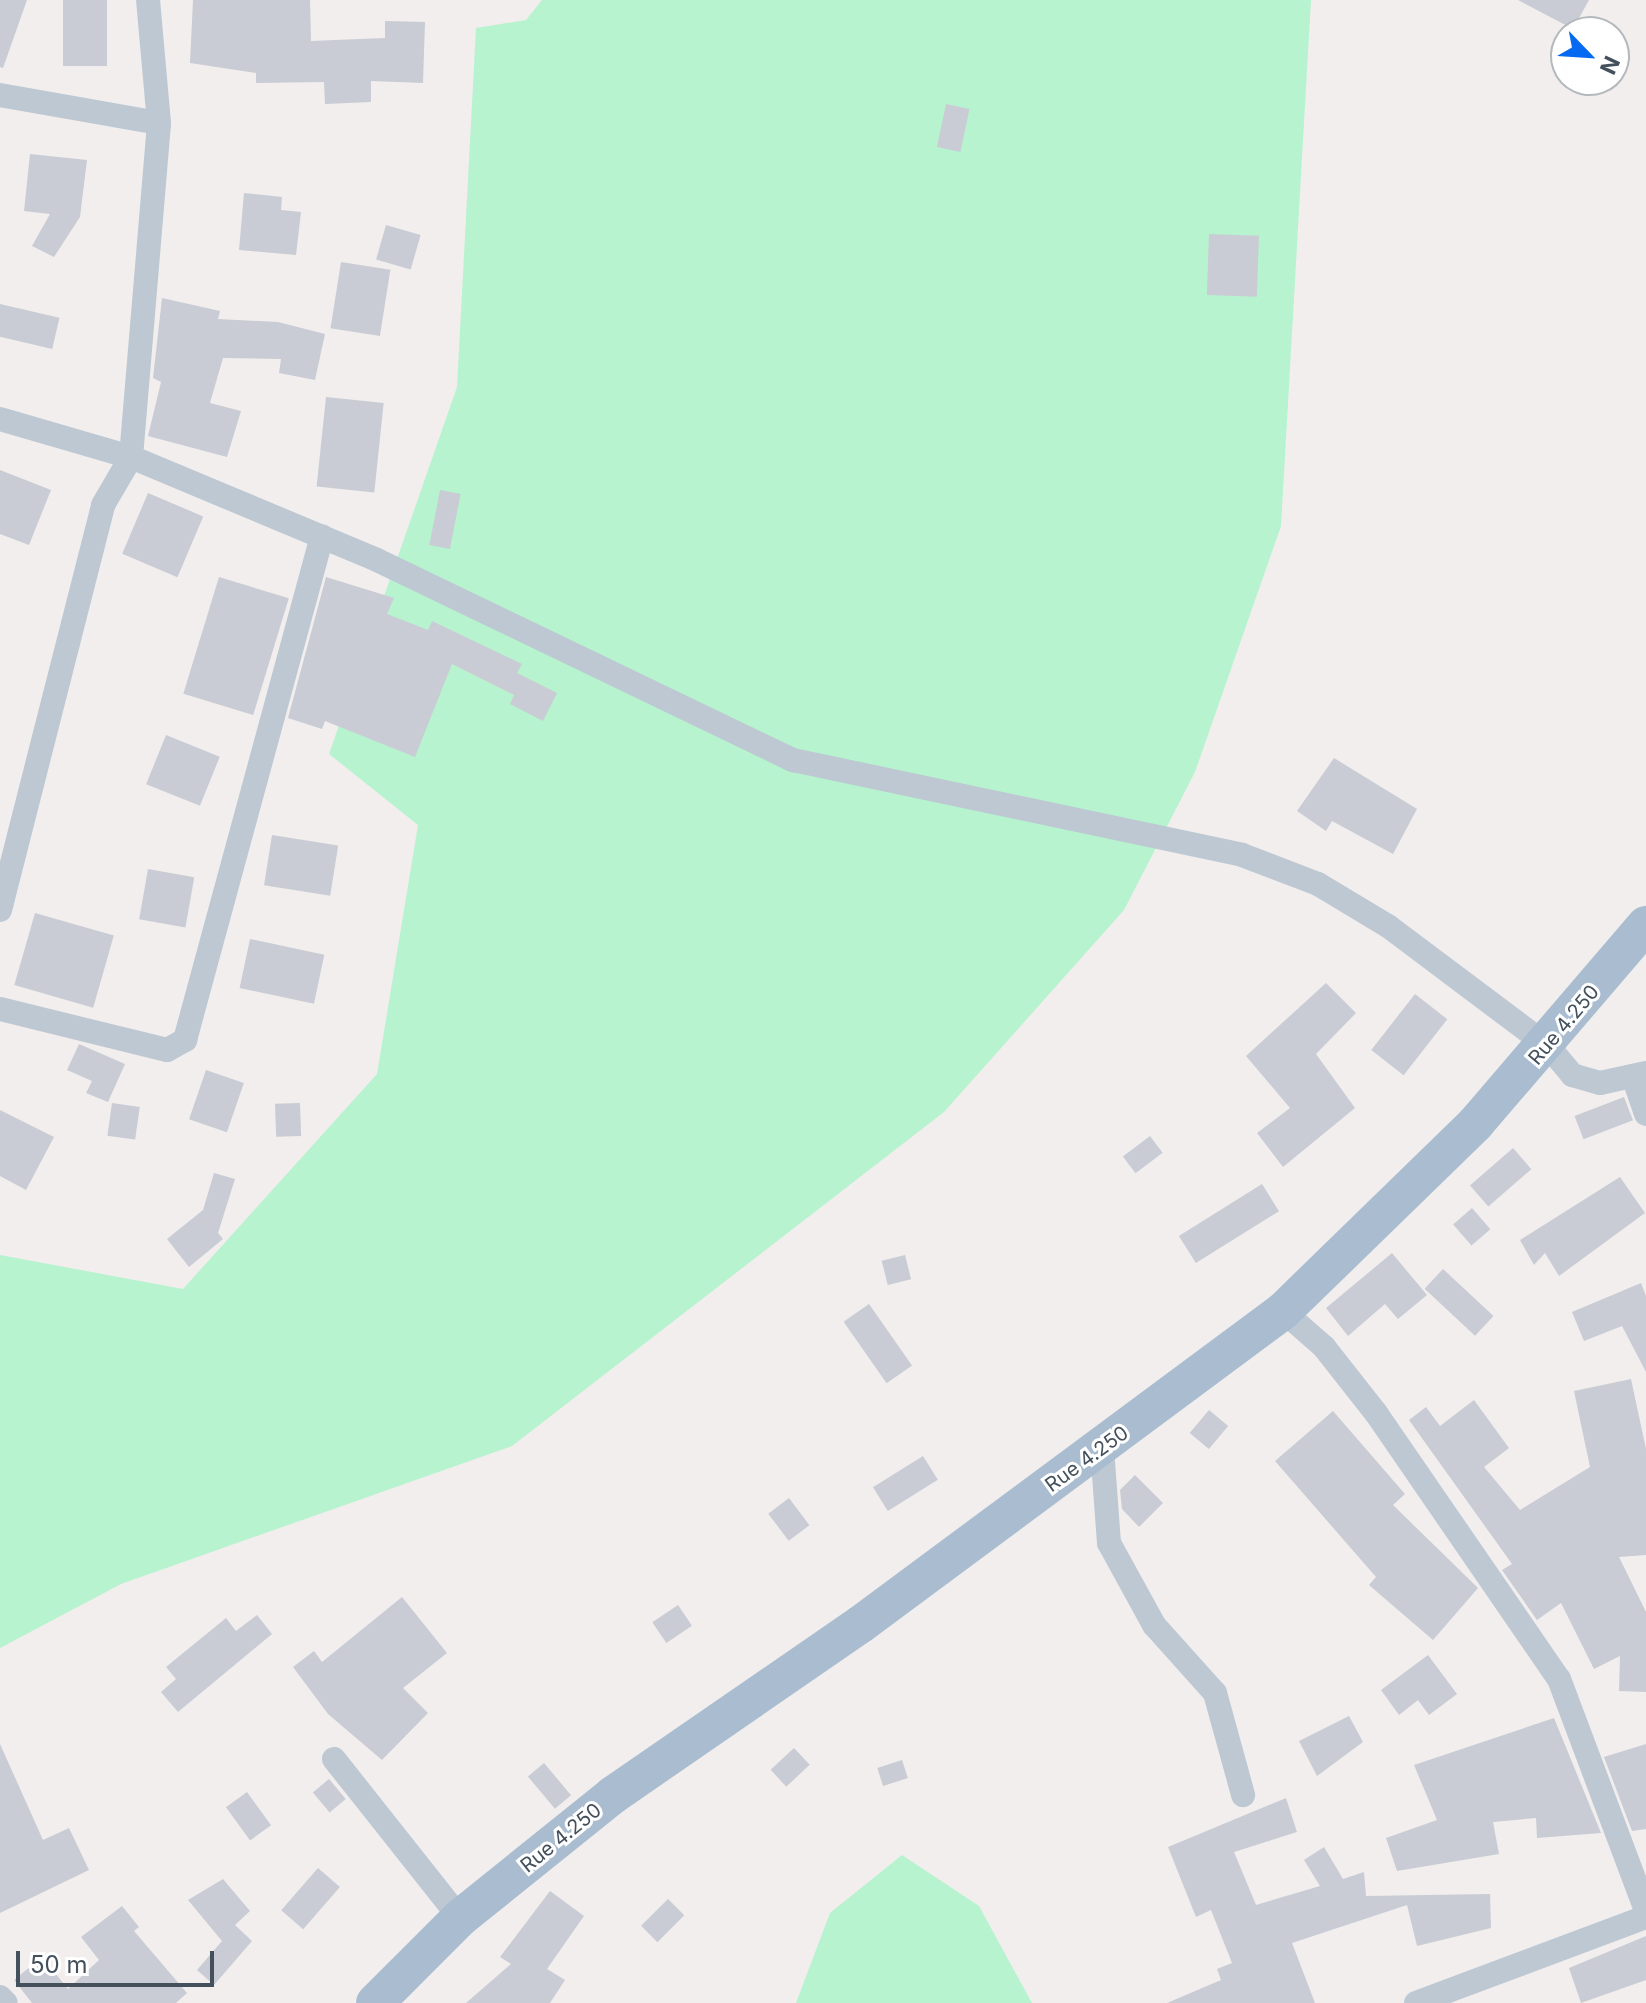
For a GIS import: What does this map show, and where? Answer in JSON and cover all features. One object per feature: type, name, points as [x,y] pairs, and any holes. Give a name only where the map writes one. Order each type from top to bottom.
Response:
[{"type":"main road","name":"Rue 4.250","points":[[375,2003],[460,1918],[613,1795],[1102,1448],[1283,1311],[1548,1046],[1646,925]]},
{"type":"street","points":[[0,910],[103,505],[131,457],[159,123],[148,0]]},
{"type":"street","points":[[0,95],[159,123]]},
{"type":"street","points":[[0,419],[131,457],[322,536],[793,760],[1242,855],[1318,884],[1388,926],[1548,1046],[1572,1075],[1600,1083],[1640,1075],[1646,1114]]},
{"type":"street","points":[[0,1009],[167,1050],[185,1040],[322,536]]},
{"type":"street","points":[[1283,1311],[1324,1347],[1376,1413],[1559,1679],[1646,1911]]},
{"type":"street","points":[[1102,1448],[1109,1543],[1154,1625],[1215,1693],[1243,1795]]},
{"type":"street","points":[[334,1759],[460,1918]]},
{"type":"street","points":[[1416,2003],[1646,1917]]},
{"type":"street","points":[[0,1997],[6,2003]]},
{"type":"green space","points":[[542,0],[1311,0],[1281,526],[1195,772],[1124,910],[944,1112],[512,1446],[121,1584],[0,1648],[0,1255],[183,1289],[377,1074],[418,825],[329,754],[457,387],[476,28],[526,20]]},
{"type":"green space","points":[[902,1855],[979,1906],[1032,2003],[796,2003],[830,1913]]},
{"type":"building","points":[[0,0],[27,0],[3,68],[0,67]]},
{"type":"building","points":[[63,0],[107,0],[107,66],[63,66]]},
{"type":"building","points":[[193,0],[310,0],[311,41],[385,38],[385,21],[425,22],[423,83],[371,81],[371,102],[325,104],[324,82],[256,83],[256,73],[190,63]]},
{"type":"building","points":[[1518,0],[1589,0],[1580,16],[1550,17]]},
{"type":"building","points":[[946,104],[969,109],[960,152],[937,147]]},
{"type":"building","points":[[30,154],[87,160],[80,217],[54,257],[32,246],[50,214],[24,211]]},
{"type":"building","points":[[244,193],[282,197],[281,210],[301,212],[296,255],[239,250]]},
{"type":"building","points":[[386,225],[421,235],[411,270],[376,260]]},
{"type":"building","points":[[1209,234],[1259,236],[1257,297],[1207,295]]},
{"type":"building","points":[[341,262],[390,270],[380,336],[331,328]]},
{"type":"building","points":[[162,298],[220,311],[218,319],[278,322],[325,334],[315,380],[279,373],[281,359],[223,358],[210,403],[241,411],[227,457],[148,436],[161,382],[153,378]]},
{"type":"building","points":[[0,304],[59,318],[52,349],[0,337]]},
{"type":"building","points":[[326,397],[384,403],[374,493],[317,487]]},
{"type":"building","points":[[0,470],[51,490],[29,545],[0,534]]},
{"type":"building","points":[[440,490],[461,494],[450,549],[429,545]]},
{"type":"building","points":[[148,493],[203,516],[177,577],[122,554]]},
{"type":"building","points":[[219,577],[289,598],[253,715],[183,694]]},
{"type":"building","points":[[326,577],[394,598],[387,614],[428,630],[432,621],[522,664],[517,673],[557,693],[543,721],[510,704],[514,695],[452,664],[415,757],[325,721],[322,729],[288,718]]},
{"type":"building","points":[[166,735],[220,757],[200,806],[146,784]]},
{"type":"building","points":[[1334,758],[1417,809],[1393,854],[1332,821],[1326,831],[1297,811]]},
{"type":"building","points":[[272,835],[338,845],[330,896],[264,885]]},
{"type":"building","points":[[148,869],[194,877],[185,927],[139,919]]},
{"type":"building","points":[[35,913],[114,936],[93,1008],[14,985]]},
{"type":"building","points":[[250,939],[324,955],[314,1004],[240,988]]},
{"type":"building","points":[[1326,983],[1356,1013],[1316,1054],[1355,1108],[1283,1167],[1257,1133],[1290,1108],[1246,1056]]},
{"type":"building","points":[[1415,994],[1447,1019],[1404,1075],[1371,1050]]},
{"type":"building","points":[[79,1044],[125,1064],[108,1102],[86,1093],[92,1081],[67,1070]]},
{"type":"building","points":[[206,1070],[244,1083],[227,1132],[189,1119]]},
{"type":"building","points":[[1624,1097],[1633,1120],[1583,1139],[1575,1116]]},
{"type":"building","points":[[112,1103],[140,1107],[135,1140],[107,1136]]},
{"type":"building","points":[[300,1103],[301,1136],[276,1137],[275,1104]]},
{"type":"building","points":[[0,1110],[54,1137],[26,1190],[0,1176]]},
{"type":"building","points":[[1150,1136],[1163,1153],[1135,1173],[1123,1156]]},
{"type":"building","points":[[1513,1148],[1531,1169],[1488,1207],[1470,1185]]},
{"type":"building","points":[[214,1173],[235,1179],[218,1233],[223,1239],[189,1267],[167,1239],[203,1210]]},
{"type":"building","points":[[1620,1177],[1645,1213],[1559,1276],[1545,1253],[1534,1265],[1520,1240]]},
{"type":"building","points":[[1262,1184],[1279,1211],[1196,1263],[1179,1236]]},
{"type":"building","points":[[1472,1208],[1490,1229],[1472,1246],[1453,1224]]},
{"type":"building","points":[[1392,1253],[1427,1295],[1398,1319],[1385,1304],[1348,1336],[1326,1308]]},
{"type":"building","points":[[905,1255],[911,1279],[888,1285],[882,1261]]},
{"type":"building","points":[[1443,1269],[1493,1316],[1475,1336],[1425,1289]]},
{"type":"building","points":[[1641,1283],[1646,1296],[1646,1372],[1622,1326],[1584,1341],[1572,1312]]},
{"type":"building","points":[[869,1304],[912,1365],[887,1383],[844,1322]]},
{"type":"building","points":[[1631,1379],[1646,1449],[1646,1555],[1619,1557],[1646,1612],[1646,1692],[1619,1691],[1620,1656],[1594,1669],[1561,1603],[1537,1620],[1502,1570],[1512,1564],[1409,1420],[1426,1407],[1440,1426],[1474,1400],[1509,1448],[1484,1467],[1520,1510],[1590,1467],[1574,1391]]},
{"type":"building","points":[[1209,1410],[1228,1426],[1209,1449],[1190,1433]]},
{"type":"building","points":[[1333,1411],[1405,1494],[1393,1505],[1478,1588],[1433,1640],[1369,1585],[1376,1577],[1275,1461]]},
{"type":"building","points":[[923,1456],[938,1480],[888,1511],[873,1487]]},
{"type":"building","points":[[1135,1475],[1163,1503],[1139,1527],[1122,1509],[1120,1490]]},
{"type":"building","points":[[789,1498],[809,1525],[789,1541],[768,1514]]},
{"type":"building","points":[[402,1597],[447,1653],[403,1688],[428,1713],[382,1760],[328,1714],[293,1667],[314,1651],[322,1662]]},
{"type":"building","points":[[678,1605],[692,1626],[666,1643],[652,1622]]},
{"type":"building","points":[[257,1615],[272,1634],[178,1712],[161,1692],[176,1679],[166,1667],[226,1618],[236,1631]]},
{"type":"building","points":[[1428,1655],[1457,1694],[1429,1715],[1418,1700],[1399,1715],[1381,1690]]},
{"type":"building","points":[[1349,1716],[1363,1742],[1317,1776],[1299,1741]]},
{"type":"building","points":[[1554,1718],[1601,1833],[1537,1838],[1536,1818],[1493,1822],[1499,1854],[1397,1871],[1386,1838],[1437,1820],[1414,1765]]},
{"type":"building","points":[[0,1744],[43,1840],[69,1828],[89,1870],[0,1913]]},
{"type":"building","points":[[1646,1744],[1646,1829],[1632,1831],[1604,1757]]},
{"type":"building","points":[[794,1748],[810,1765],[786,1787],[771,1770]]},
{"type":"building","points":[[902,1760],[908,1778],[883,1786],[877,1768]]},
{"type":"building","points":[[544,1763],[571,1795],[555,1809],[528,1776]]},
{"type":"building","points":[[329,1779],[346,1799],[330,1812],[313,1792]]},
{"type":"building","points":[[247,1792],[271,1825],[250,1840],[226,1807]]},
{"type":"building","points":[[1286,1798],[1297,1832],[1234,1852],[1256,1905],[1320,1886],[1304,1860],[1324,1847],[1343,1879],[1364,1872],[1366,1896],[1490,1894],[1491,1928],[1417,1946],[1407,1905],[1292,1943],[1315,2003],[1167,2003],[1221,1980],[1217,1969],[1232,1963],[1211,1910],[1196,1917],[1168,1847]]},
{"type":"building","points":[[318,1868],[340,1887],[303,1929],[281,1910]]},
{"type":"building","points":[[223,1879],[250,1911],[235,1925],[252,1941],[214,1985],[197,1970],[222,1941],[188,1900]]},
{"type":"building","points":[[550,1891],[584,1916],[547,1969],[565,1980],[550,2003],[466,2003],[511,1964],[500,1957]]},
{"type":"building","points":[[668,1899],[684,1915],[657,1942],[641,1926]]},
{"type":"building","points":[[122,1906],[139,1927],[134,1931],[187,1993],[176,2003],[32,2003],[14,1980],[42,1957],[68,1989],[99,1960],[81,1937]]},
{"type":"building","points":[[1646,1936],[1646,1980],[1581,2003],[1569,1968]]}]
